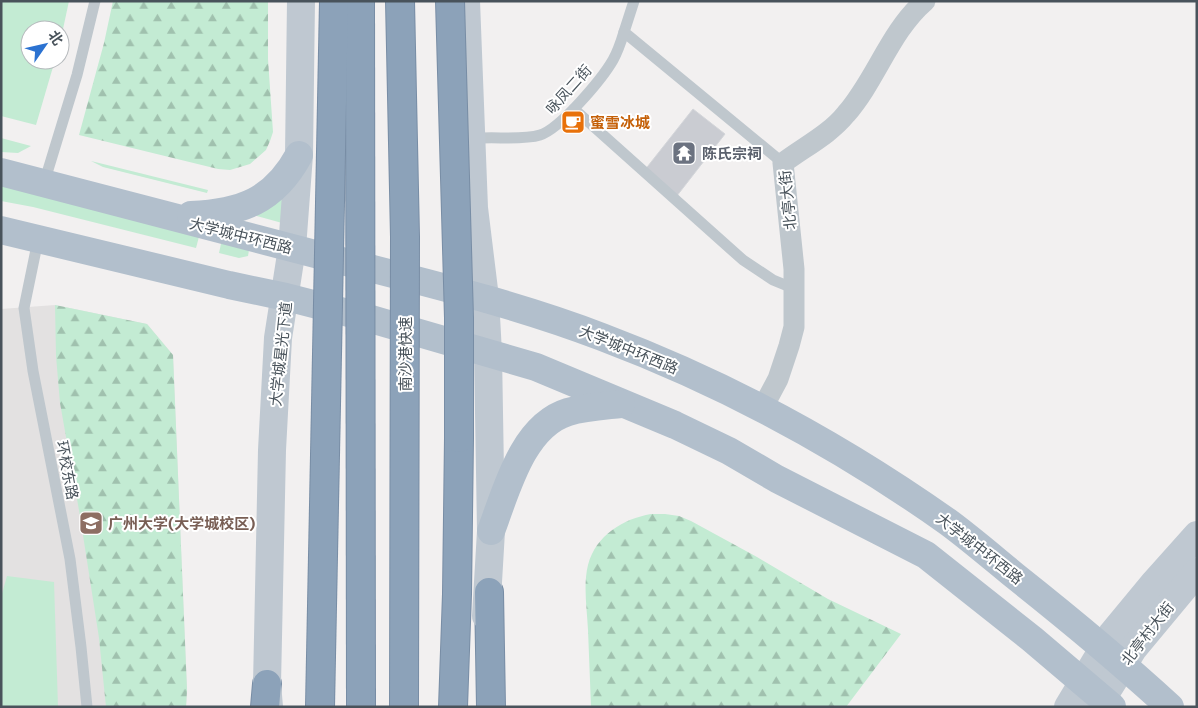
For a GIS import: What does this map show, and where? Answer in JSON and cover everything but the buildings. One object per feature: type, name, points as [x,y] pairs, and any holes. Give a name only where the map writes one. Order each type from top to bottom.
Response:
[{"type":"highway","points":[[320,707],[334,1]]},
{"type":"highway","points":[[360,1],[361,707]]},
{"type":"highway","name":"南沙港快速","points":[[400,1],[405,237],[404,707]]},
{"type":"highway","points":[[450,1],[459,318],[457,594],[453,707]]},
{"type":"highway","points":[[489,592],[490,707]]},
{"type":"main road","name":"大学城星光下道","points":[[265,701],[272,450],[278,338],[286,297],[292,248],[299,155],[301,1]]},
{"type":"main road","points":[[466,1],[474,208],[485,298],[488,353],[491,532],[489,592],[479,707]]},
{"type":"main road","points":[[168,216],[211,214],[242,208],[277,186],[291,170],[299,155]]},
{"type":"main road","name":"大学城中环西路","points":[[1,172],[507,303],[657,359],[762,409],[837,450],[951,524],[1113,655],[1170,707]]},
{"type":"main road","points":[[1,230],[286,297],[488,353],[536,368],[624,404],[728,451],[777,479],[926,555],[1098,698]]},
{"type":"main road","points":[[491,532],[513,474],[526,448],[538,431],[550,420],[566,413],[587,408],[624,404]]},
{"type":"main road","name":"北亭村大街","points":[[1068,707],[1098,698],[1113,655],[1155,582],[1197,534]]},
{"type":"main road","name":"北亭村大街","points":[[1113,655],[1147,630],[1197,572]]},
{"type":"main road","points":[[489,592],[504,707]]},
{"type":"street","points":[[783,164],[832,129],[846,114],[908,19],[925,1]]},
{"type":"street","name":"北亭大街","points":[[762,409],[778,379],[794,326],[795,289],[783,164]]},
{"type":"lane","points":[[44,183],[77,75],[95,1]]},
{"type":"lane","points":[[624,32],[634,1]]},
{"type":"lane","name":"咏凤二街","points":[[482,138],[541,135],[552,129],[574,109],[612,61],[624,32]]},
{"type":"lane","name":"北亭大街","points":[[624,32],[783,164]]},
{"type":"lane","points":[[574,109],[743,260],[773,280],[795,289]]},
{"type":"lane","name":"环校东路","points":[[38,240],[24,308],[33,371],[70,559],[87,707]]},
{"type":"shaded area","name":"广州大学(大学城校区)","points":[[55,305],[147,324],[173,355],[187,690],[186,707],[1,707],[1,309]]},
{"type":"green space","points":[[1,1],[69,1],[65,20],[20,20],[20,70],[52,70],[36,125],[1,116]]},
{"type":"green space","points":[[113,1],[268,1],[268,59],[273,132],[266,150],[250,164],[230,170],[218,169],[79,135],[104,43]]},
{"type":"green space","points":[[1,138],[31,146],[18,153],[1,152]]},
{"type":"green space","points":[[91,161],[208,190],[207,193],[103,167]]},
{"type":"green space","points":[[1,183],[200,233],[196,248],[33,207],[1,201]]},
{"type":"green space","points":[[284,189],[293,226],[253,215]]},
{"type":"green space","points":[[222,239],[249,250],[248,256],[239,258],[219,253]]},
{"type":"green space","points":[[55,305],[147,324],[173,355],[187,690],[186,707],[106,707],[99,638],[60,403],[56,356]]},
{"type":"green space","points":[[651,514],[679,516],[691,521],[828,599],[901,634],[846,707],[591,707],[586,589],[588,565],[597,545],[612,530],[630,520]]},
{"type":"green space","points":[[7,576],[54,582],[58,707],[1,707],[1,597]]},
{"type":"place","name":"蜜雪冰城","points":[[573,122]]},
{"type":"place","name":"陈氏宗祠","points":[[684,153]]},
{"type":"place","name":"广州大学(大学城校区)","points":[[91,523]]}]
